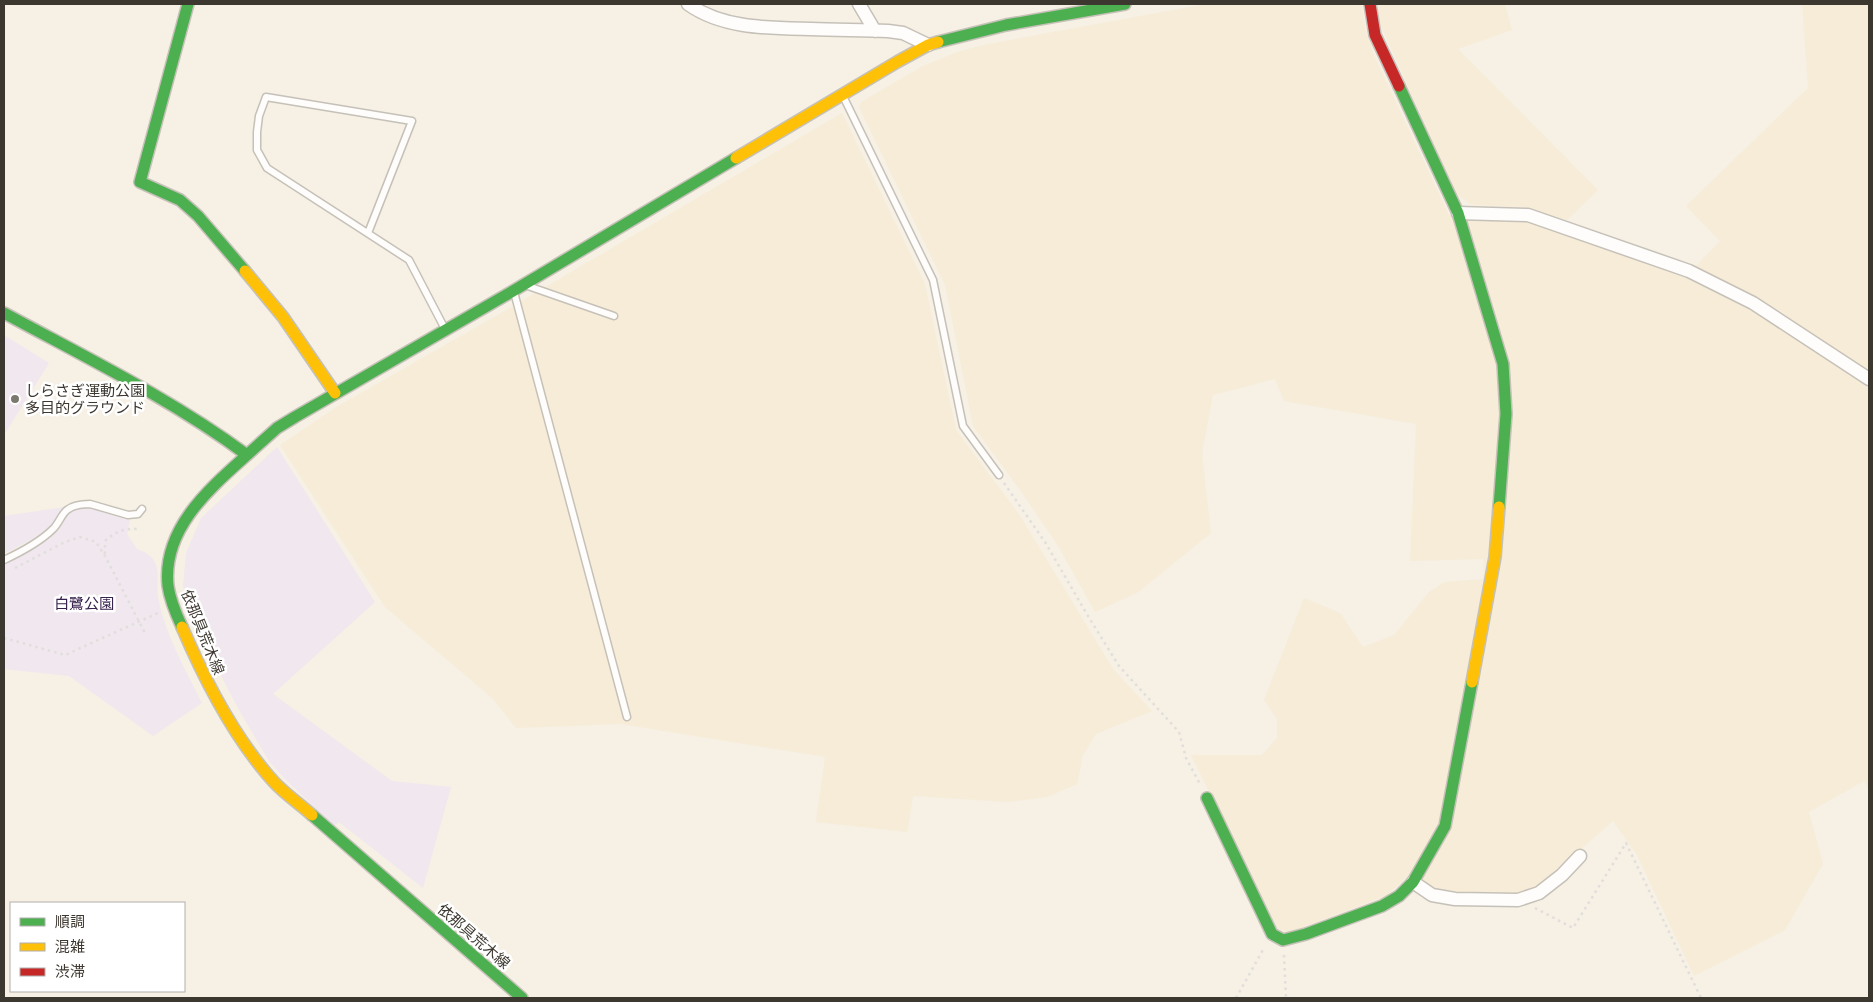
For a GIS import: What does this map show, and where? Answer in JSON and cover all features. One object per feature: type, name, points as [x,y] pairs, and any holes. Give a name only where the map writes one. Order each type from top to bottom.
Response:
[{"type":"street","points":[[188,4],[140,182],[180,200],[198,216],[283,317],[335,393]]},
{"type":"street","points":[[688,4],[713,17],[759,27],[903,33],[928,45]]},
{"type":"street","points":[[859,4],[875,31]]},
{"type":"street","name":"依那具荒木線","points":[[522,998],[276,783],[245,745],[218,703],[198,664],[171,599],[168,580],[171,558],[177,536],[186,517],[201,496],[277,428],[514,291],[928,45],[1006,25],[1125,4]]},
{"type":"street","points":[[1207,798],[1272,934],[1283,940],[1306,934],[1382,906],[1399,896],[1413,882],[1445,826],[1495,557],[1506,414],[1503,364],[1458,213],[1375,35],[1370,4]]},
{"type":"street","points":[[1458,213],[1528,214],[1688,270],[1753,303],[1869,379]]},
{"type":"street","points":[[4,313],[144,388],[220,435],[247,455]]},
{"type":"street","points":[[1413,882],[1432,895],[1455,899],[1518,900],[1539,893],[1562,875],[1580,856]]},
{"type":"lane","points":[[843,96],[933,280],[963,426],[999,475]]},
{"type":"lane","points":[[368,234],[412,121],[266,97],[257,132],[257,150],[267,168],[368,234],[409,260],[446,330]]},
{"type":"lane","points":[[524,284],[614,316]]},
{"type":"lane","points":[[514,291],[627,717]]},
{"type":"lane","points":[[4,560],[40,539],[55,527],[67,510],[74,506],[90,504],[128,515],[138,514],[142,509]]},
{"type":"path","points":[[999,475],[1045,542],[1119,666],[1179,732],[1186,758],[1207,798]]},
{"type":"path","points":[[105,556],[105,541],[114,533],[127,528],[138,529]]},
{"type":"path","points":[[14,568],[65,542],[80,538],[96,542],[146,635]]},
{"type":"path","points":[[4,638],[65,655],[165,610]]},
{"type":"path","points":[[1518,900],[1573,928],[1626,842],[1701,998]]},
{"type":"path","points":[[1236,998],[1272,934]]},
{"type":"path","points":[[1283,940],[1286,998]]},
{"type":"shaded area","points":[[1206,4],[1361,4],[1365,28],[1373,53],[1449,215],[1526,220],[1691,278],[1747,304],[1869,388],[1869,789],[1864,781],[1809,812],[1823,864],[1785,930],[1694,976],[1637,855],[1613,821],[1536,888],[1512,895],[1470,895],[1437,891],[1411,874],[1386,896],[1288,933],[1276,927],[1191,755],[1262,755],[1277,738],[1277,719],[1264,700],[1304,598],[1340,613],[1363,647],[1394,635],[1429,592],[1445,582],[1483,579],[1484,559],[1410,561],[1416,424],[1284,401],[1275,379],[1213,395],[1202,453],[1211,533],[1137,593],[1095,612],[1057,544],[973,426],[945,285],[859,107],[861,102],[923,66],[960,51],[988,44]]},
{"type":"shaded area","points":[[1376,4],[1505,4],[1512,30],[1458,49],[1598,190],[1567,220],[1523,207],[1472,205],[1455,193],[1381,26]]},
{"type":"shaded area","points":[[1802,4],[1869,4],[1869,371],[1753,295],[1695,267],[1720,241],[1686,206],[1808,88]]},
{"type":"shaded area","points":[[842,113],[925,284],[956,430],[1019,514],[1113,669],[1152,711],[1096,734],[1083,755],[1077,784],[1047,797],[1008,802],[913,796],[907,832],[816,822],[825,757],[621,724],[516,728],[492,698],[385,607],[280,445],[338,406],[508,309]]},
{"type":"green space","name":"しらさぎ運動公園 多目的グラウンド","points":[[4,335],[49,363],[4,435]]},
{"type":"green space","points":[[277,447],[375,602],[273,694],[392,781],[451,787],[423,888],[339,822],[334,826],[269,761],[240,712],[195,626],[183,586],[186,553],[201,518]]},
{"type":"green space","points":[[65,507],[52,526],[42,534],[4,554],[4,516]]},
{"type":"green space","name":"白鷺公園","points":[[83,507],[130,520],[127,534],[137,549],[154,560],[157,571],[158,597],[165,624],[202,703],[153,736],[69,676],[4,669],[4,564],[53,535],[68,514]]},
{"type":"traffic: fast","points":[[188,4],[140,182],[180,200],[198,216],[245,271]]},
{"type":"traffic: fast","points":[[938,42],[1006,25],[1125,4]]},
{"type":"traffic: fast","points":[[1399,86],[1458,213],[1503,364],[1506,414],[1499,507]]},
{"type":"traffic: fast","points":[[247,455],[277,428],[295,417],[513,291],[736,158]]},
{"type":"traffic: fast","points":[[4,313],[159,397],[247,455],[204,496],[180,528],[172,546],[168,565],[168,586],[175,612],[182,627]]},
{"type":"traffic: fast","points":[[1207,798],[1272,934],[1283,940],[1306,934],[1382,906],[1399,896],[1413,882],[1445,826],[1472,682]]},
{"type":"traffic: fast","points":[[312,815],[522,998]]},
{"type":"traffic: slow","points":[[736,158],[897,62],[928,45],[938,42]]},
{"type":"traffic: slow","points":[[245,271],[283,317],[335,393]]},
{"type":"traffic: slow","points":[[1472,682],[1495,557],[1499,507]]},
{"type":"traffic: slow","points":[[182,627],[200,668],[233,728],[246,747],[274,782],[312,815]]},
{"type":"traffic: jam","points":[[1370,4],[1375,35],[1399,86]]},
{"type":"place","name":"しらさぎ運動公園 多目的グラウンド","points":[[15,399]]}]
